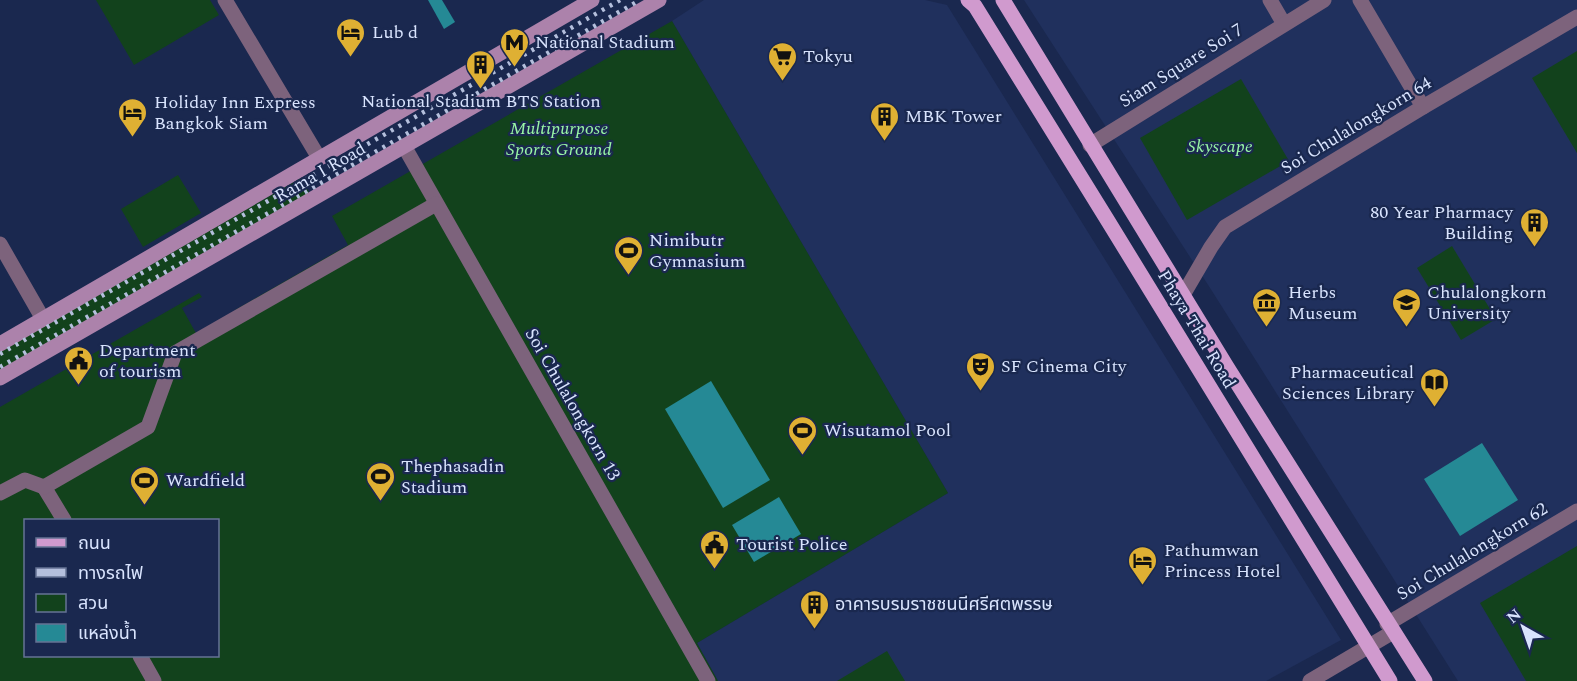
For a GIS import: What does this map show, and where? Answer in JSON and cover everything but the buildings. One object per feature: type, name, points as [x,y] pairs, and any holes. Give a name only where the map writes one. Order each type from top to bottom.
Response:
[{"type":"main road","name":"Rama I Road","points":[[0,378],[659,0]]},
{"type":"main road","name":"Phaya Thai Road","points":[[968,0],[975,6],[1108,221],[1389,681]]},
{"type":"main road","name":"Phaya Thai Road","points":[[1003,0],[1090,145],[1425,681]]},
{"type":"main road","name":"Rama I Road","points":[[0,344],[589,1]]},
{"type":"street","points":[[225,0],[319,158]]},
{"type":"street","points":[[1270,0],[1284,24]]},
{"type":"street","name":"Siam Square Soi 7","points":[[1090,145],[1324,0]]},
{"type":"street","points":[[1360,0],[1423,107]]},
{"type":"street","name":"Soi Chulalongkorn 64","points":[[1183,295],[1225,227],[1577,17]]},
{"type":"street","name":"Soi Chulalongkorn 13","points":[[404,146],[708,681]]},
{"type":"street","points":[[44,487],[148,427],[176,353],[436,204]]},
{"type":"street","points":[[0,244],[43,319]]},
{"type":"street","points":[[0,493],[25,480],[44,487],[62,519]]},
{"type":"street","name":"Soi Chulalongkorn 62","points":[[1310,681],[1369,647],[1390,628],[1577,511]]},
{"type":"street","points":[[141,657],[154,681]]},
{"type":"shaded area","points":[[704,0],[925,0],[947,5],[1341,640],[1266,681],[718,681],[697,643],[948,493],[672,21]]},
{"type":"shaded area","points":[[1024,0],[1577,0],[1577,681],[1458,681],[1212,291]]},
{"type":"green space","points":[[96,0],[210,0],[219,15],[134,65]]},
{"type":"green space","name":"National Stadium","points":[[672,21],[948,493],[697,643],[718,681],[0,681],[0,407],[199,293],[202,297],[182,308],[197,335],[237,313],[235,310],[348,245],[332,216]]},
{"type":"green space","points":[[1577,51],[1577,153],[1532,78]]},
{"type":"green space","name":"Skyscape","points":[[1241,79],[1289,161],[1187,220],[1140,138]]},
{"type":"green space","points":[[178,175],[201,213],[143,247],[121,209]]},
{"type":"green space","points":[[301,178],[310,194],[0,372],[0,351]]},
{"type":"green space","points":[[1452,246],[1496,319],[1461,340],[1417,268]]},
{"type":"green space","points":[[1577,546],[1577,681],[1526,681],[1480,603]]},
{"type":"green space","points":[[887,651],[905,681],[837,681]]},
{"type":"water","points":[[428,0],[442,0],[455,22],[444,29]]},
{"type":"water","points":[[711,381],[770,480],[723,508],[665,409]]},
{"type":"water","points":[[1482,443],[1518,500],[1460,536],[1424,479]]},
{"type":"water","points":[[779,497],[801,534],[754,562],[732,525]]},
{"type":"railway","points":[[0,354],[620,0]]},
{"type":"railway","points":[[0,367],[640,0]]},
{"type":"place","name":"Lub d","points":[[351,58]]},
{"type":"place","name":"National Stadium","points":[[514,68]]},
{"type":"place","name":"Tokyu","points":[[782,82]]},
{"type":"place","name":"National Stadium BTS Station","points":[[481,90]]},
{"type":"place","name":"Holiday Inn Express Bangkok Siam","points":[[133,138]]},
{"type":"place","name":"MBK Tower","points":[[884,142]]},
{"type":"place","name":"80 Year Pharmacy Building","points":[[1534,248]]},
{"type":"place","name":"Nimibutr Gymnasium","points":[[628,276]]},
{"type":"place","name":"Herbs Museum","points":[[1267,328]]},
{"type":"place","name":"Chulalongkorn University","points":[[1406,328]]},
{"type":"place","name":"Department of tourism","points":[[78,386]]},
{"type":"place","name":"SF Cinema City","points":[[980,392]]},
{"type":"place","name":"Pharmaceutical Sciences Library","points":[[1435,408]]},
{"type":"place","name":"Wisutamol Pool","points":[[803,456]]},
{"type":"place","name":"Thephasadin Stadium","points":[[380,502]]},
{"type":"place","name":"Wardfield","points":[[145,506]]},
{"type":"place","name":"Tourist Police","points":[[715,570]]},
{"type":"place","name":"Pathumwan Princess Hotel","points":[[1143,586]]},
{"type":"place","name":"อาคารบรมราชชนนีศรีศตพรรษ","points":[[814,630]]},
{"type":"park label","name":"Multipurpose Sports Ground","points":[[559,138]]}]
